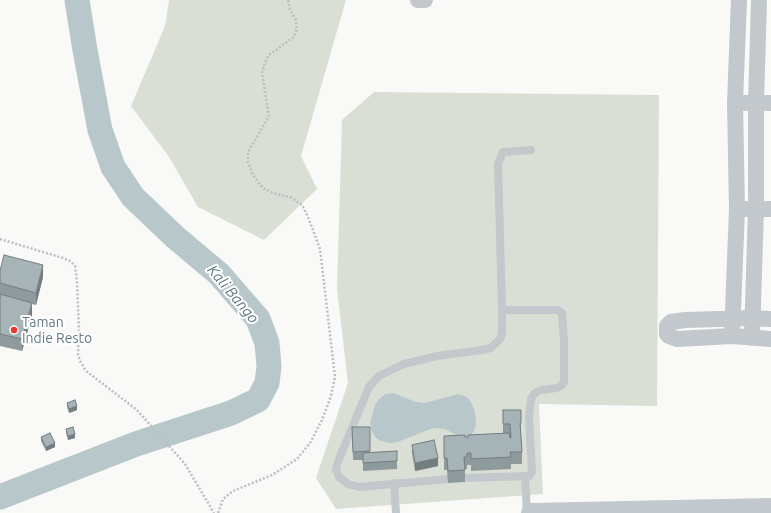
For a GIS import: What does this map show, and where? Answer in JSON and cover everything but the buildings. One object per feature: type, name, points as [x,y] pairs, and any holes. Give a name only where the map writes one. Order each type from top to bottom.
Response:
[{"type":"street","points":[[418,0],[425,0]]},
{"type":"street","points":[[732,336],[737,209],[735,103],[740,0]]},
{"type":"street","points":[[752,338],[752,318],[763,208],[764,103],[759,0]]},
{"type":"street","points":[[735,103],[764,103]]},
{"type":"street","points":[[737,209],[763,208]]},
{"type":"street","points":[[771,319],[732,318],[678,321],[671,322],[667,326],[667,334],[677,338],[732,336],[771,339]]},
{"type":"street","points":[[531,513],[771,508]]},
{"type":"lane","points":[[448,479],[359,487],[348,484],[339,477],[336,470],[337,464],[369,387],[379,376],[404,364],[437,356],[490,348],[500,339],[502,334],[502,310],[498,164],[503,152],[531,150]]},
{"type":"lane","points":[[464,478],[529,476],[532,472],[529,417],[531,399],[535,393],[541,390],[557,388],[564,382],[562,312],[558,310],[502,310]]},
{"type":"lane","points":[[525,476],[528,513]]},
{"type":"lane","points":[[394,483],[396,513]]},
{"type":"path","points":[[218,513],[223,499],[233,491],[272,475],[297,459],[310,443],[322,420],[331,396],[335,377],[320,249],[308,217],[302,205],[290,197],[273,193],[263,188],[253,174],[248,162],[248,152],[269,116],[262,73],[265,62],[269,55],[294,37],[297,29],[296,20],[290,10],[288,0]]},
{"type":"path","points":[[0,239],[63,258],[70,261],[74,266],[77,281],[79,330],[78,355],[80,361],[86,371],[137,410],[185,464],[214,513]]},
{"type":"shaded area","points":[[169,0],[346,0],[301,156],[317,189],[264,240],[198,207],[169,157],[131,106],[165,26]]},
{"type":"shaded area","points":[[374,92],[659,95],[657,406],[539,404],[543,494],[336,509],[316,478],[348,383],[337,289],[342,120]]},
{"type":"shaded area","points":[[393,393],[416,402],[425,403],[458,394],[467,397],[475,412],[475,429],[468,438],[460,437],[445,429],[433,428],[398,442],[390,443],[381,441],[376,438],[372,432],[370,423],[375,405],[379,399],[385,394]]},
{"type":"waterway","name":"Kali Bango","points":[[0,497],[136,444],[231,413],[258,400],[267,383],[269,366],[267,343],[258,319],[219,274],[175,237],[133,197],[113,167],[100,130],[77,0]]},
{"type":"place","name":"Taman Indie Resto","points":[[14,330]]}]
